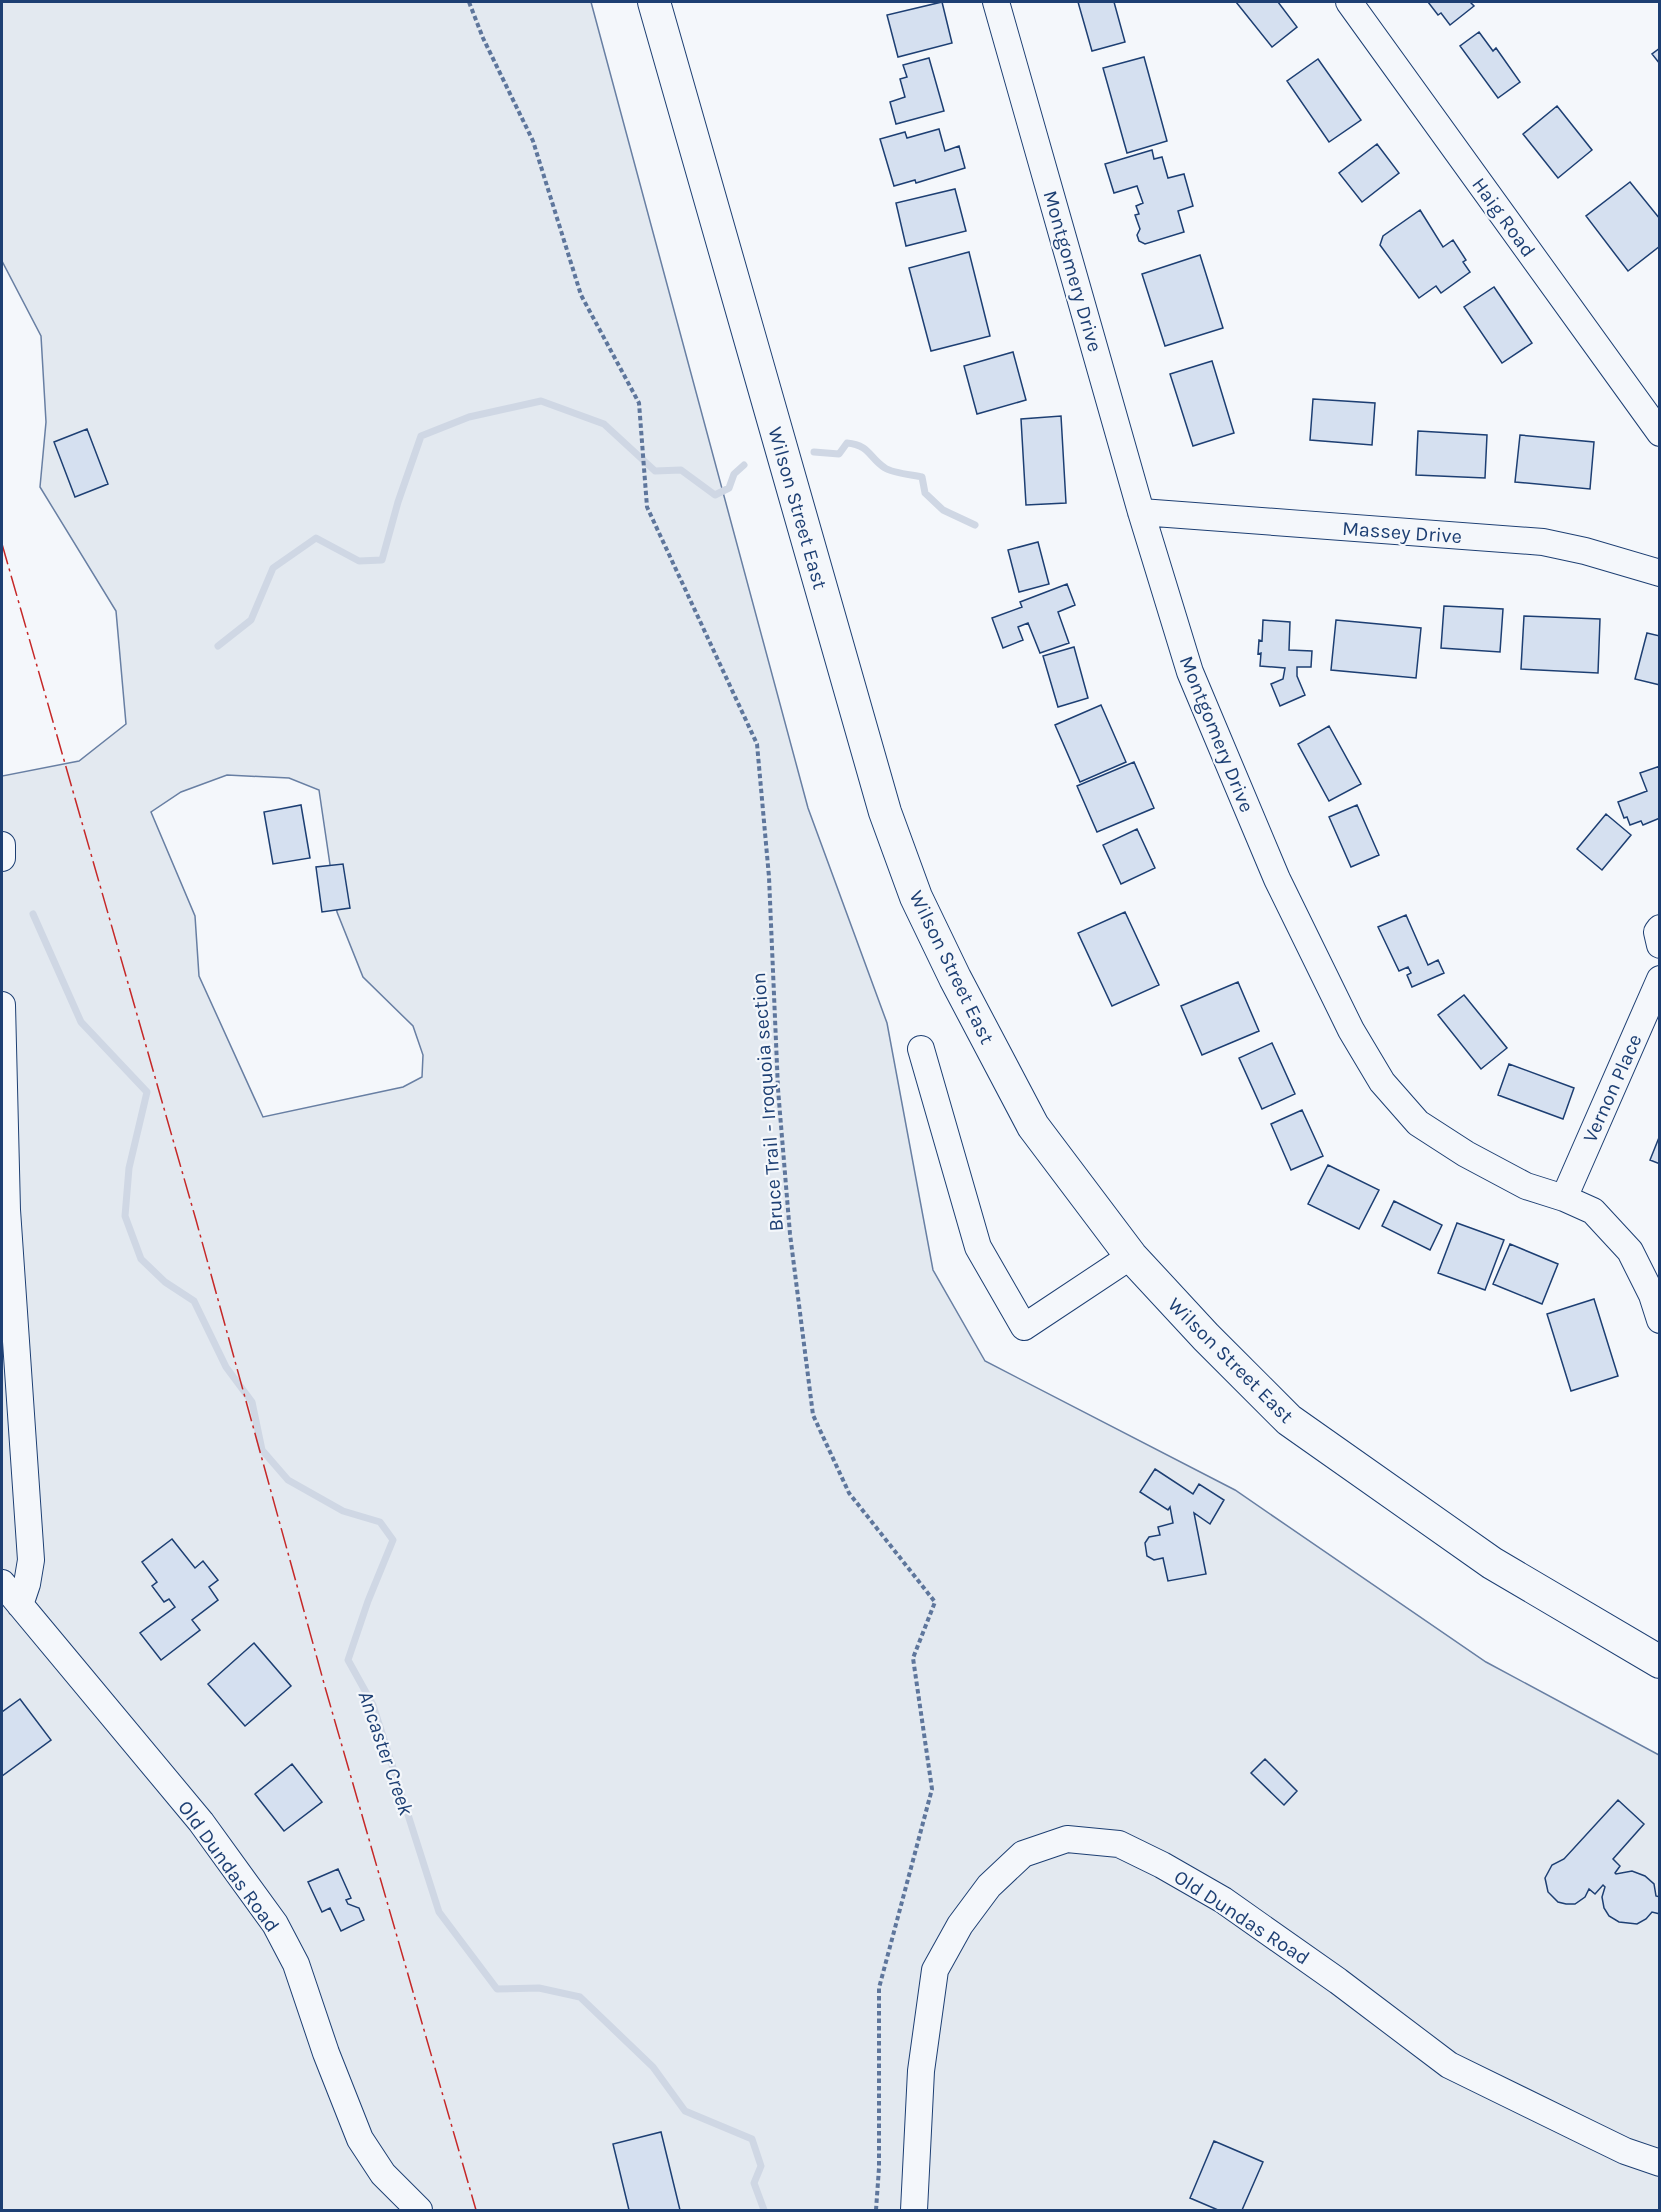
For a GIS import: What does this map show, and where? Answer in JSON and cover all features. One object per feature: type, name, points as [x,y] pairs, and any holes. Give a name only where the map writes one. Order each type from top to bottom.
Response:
[{"type":"main road","name":"Wilson Street East","points":[[654,2],[882,801],[916,897],[955,978],[1032,1126],[1131,1256],[1206,1337],[1289,1420],[1492,1563],[1659,1662]]},
{"type":"street","name":"Montgomery Drive","points":[[996,2],[1141,513],[1190,672],[1276,879],[1351,1030],[1382,1082],[1418,1123],[1466,1154],[1526,1185],[1593,1210],[1630,1251],[1652,1295],[1659,1320]]},
{"type":"street","name":"Haig Road","points":[[1349,2],[1659,433]]},
{"type":"street","name":"Massey Drive","points":[[1141,513],[1543,542],[1585,551],[1659,573]]},
{"type":"street","points":[[2,845],[2,858]]},
{"type":"street","points":[[1659,928],[1657,932],[1659,945]]},
{"type":"street","name":"Vernon Place","points":[[1564,1198],[1659,979]]},
{"type":"street","points":[[2,1005],[7,1210],[31,1560],[27,1584],[20,1605]]},
{"type":"street","points":[[921,1049],[978,1247],[1024,1327],[1131,1256]]},
{"type":"street","name":"Old Dundas Road","points":[[2,1583],[201,1822],[275,1924],[296,1964],[326,2054],[360,2139],[383,2174],[419,2211]]},
{"type":"street","name":"Old Dundas Road","points":[[915,2211],[921,2071],[935,1970],[960,1925],[988,1886],[1023,1854],[1067,1839],[1119,1844],[1162,1865],[1242,1913],[1338,1981],[1449,2065],[1625,2151],[1659,2163]]},
{"type":"path","name":"Bruce Trail - Iroquoia section","points":[[469,2],[483,38],[532,141],[581,295],[639,402],[647,507],[757,744],[769,877],[779,1101],[790,1234],[813,1415],[849,1493],[935,1602],[913,1659],[932,1789],[879,1988],[879,2168],[876,2211]]},
{"type":"shaded area","points":[[2,2],[591,2],[808,808],[887,1023],[933,1270],[985,1361],[1235,1490],[1486,1662],[1659,1755],[1659,2210],[2,2210],[2,776],[79,761],[126,724],[116,611],[40,487],[46,422],[41,336],[2,261]],"holes":[[[227,775],[289,778],[319,790],[337,912],[363,977],[413,1026],[423,1055],[422,1077],[403,1087],[263,1117],[199,976],[195,916],[151,812],[181,792]]]},
{"type":"building","points":[[942,2],[952,43],[898,57],[887,15]]},
{"type":"building","points":[[1078,2],[1114,2],[1125,42],[1092,51]]},
{"type":"building","points":[[1236,2],[1278,2],[1297,27],[1272,47]]},
{"type":"building","points":[[1428,2],[1470,2],[1474,6],[1450,25]]},
{"type":"building","points":[[1479,32],[1493,51],[1496,48],[1520,82],[1498,98],[1460,46]]},
{"type":"building","points":[[1660,48],[1660,64],[1652,54]]},
{"type":"building","points":[[1144,57],[1167,141],[1127,153],[1103,68]]},
{"type":"building","points":[[929,58],[944,111],[896,124],[890,102],[905,97],[900,79],[907,77],[903,65]]},
{"type":"building","points":[[1318,59],[1361,120],[1329,142],[1287,81]]},
{"type":"building","points":[[1557,106],[1592,150],[1558,178],[1523,134]]},
{"type":"building","points":[[939,129],[945,151],[959,146],[965,168],[916,183],[915,180],[894,186],[880,139],[905,132],[907,138]]},
{"type":"building","points":[[1377,144],[1399,173],[1362,202],[1339,173]]},
{"type":"building","points":[[1152,150],[1154,159],[1162,157],[1168,178],[1184,174],[1193,206],[1178,211],[1184,232],[1145,244],[1139,241],[1137,235],[1140,229],[1135,215],[1139,214],[1136,206],[1143,203],[1137,186],[1114,193],[1105,164]]},
{"type":"building","points":[[1630,182],[1660,219],[1660,246],[1628,271],[1586,216]]},
{"type":"building","points":[[955,189],[966,231],[906,246],[896,203]]},
{"type":"building","points":[[1420,210],[1443,247],[1453,240],[1466,260],[1463,262],[1470,272],[1441,293],[1436,286],[1419,298],[1380,245],[1383,236]]},
{"type":"building","points":[[969,252],[990,336],[931,351],[909,268]]},
{"type":"building","points":[[1200,255],[1223,328],[1165,346],[1142,274]]},
{"type":"building","points":[[1494,287],[1532,343],[1502,363],[1464,307]]},
{"type":"building","points":[[1013,352],[1026,400],[977,414],[964,366]]},
{"type":"building","points":[[1212,361],[1234,433],[1193,446],[1170,374]]},
{"type":"building","points":[[1313,399],[1375,403],[1372,445],[1310,440]]},
{"type":"building","points":[[1061,416],[1066,503],[1026,505],[1021,419]]},
{"type":"building","points":[[87,429],[108,484],[75,497],[54,442]]},
{"type":"building","points":[[1418,431],[1487,435],[1485,478],[1416,475]]},
{"type":"building","points":[[1520,435],[1594,442],[1590,489],[1515,482]]},
{"type":"building","points":[[1038,542],[1049,584],[1019,592],[1008,550]]},
{"type":"building","points":[[1067,584],[1075,605],[1058,612],[1069,643],[1040,653],[1028,623],[1018,627],[1023,640],[1003,648],[992,618],[1022,607],[1020,602]]},
{"type":"building","points":[[1444,606],[1503,609],[1500,652],[1441,648]]},
{"type":"building","points":[[1524,616],[1600,619],[1598,673],[1521,669]]},
{"type":"building","points":[[1263,620],[1290,622],[1289,650],[1312,651],[1311,667],[1297,667],[1297,676],[1305,695],[1280,706],[1271,684],[1283,679],[1285,668],[1260,666],[1261,653],[1258,654],[1259,640],[1262,641]]},
{"type":"building","points":[[1336,620],[1421,628],[1416,678],[1331,670]]},
{"type":"building","points":[[1647,633],[1660,636],[1660,685],[1635,679]]},
{"type":"building","points":[[1074,647],[1088,698],[1058,707],[1043,656]]},
{"type":"building","points":[[1101,705],[1126,762],[1080,782],[1055,725]]},
{"type":"building","points":[[1329,726],[1361,784],[1329,801],[1298,744]]},
{"type":"building","points":[[1134,762],[1154,808],[1097,832],[1077,786]]},
{"type":"building","points":[[1660,766],[1660,818],[1643,825],[1641,821],[1630,825],[1627,817],[1624,818],[1618,802],[1647,791],[1640,773]]},
{"type":"building","points":[[301,805],[310,858],[273,864],[264,812]]},
{"type":"building","points":[[1357,805],[1379,855],[1351,867],[1329,817]]},
{"type":"building","points":[[1606,814],[1631,835],[1602,870],[1577,849]]},
{"type":"building","points":[[1137,829],[1155,868],[1121,884],[1103,845]]},
{"type":"building","points":[[343,864],[350,908],[322,912],[316,867]]},
{"type":"building","points":[[1125,912],[1159,985],[1112,1006],[1078,933]]},
{"type":"building","points":[[1406,915],[1428,965],[1438,960],[1444,973],[1412,987],[1407,975],[1411,973],[1408,967],[1399,971],[1378,927]]},
{"type":"building","points":[[1238,982],[1259,1031],[1202,1055],[1181,1006]]},
{"type":"building","points":[[1464,995],[1507,1048],[1481,1069],[1438,1015]]},
{"type":"building","points":[[1272,1043],[1295,1094],[1262,1109],[1239,1058]]},
{"type":"building","points":[[1509,1064],[1574,1088],[1563,1119],[1498,1095]]},
{"type":"building","points":[[1302,1110],[1323,1156],[1291,1170],[1271,1124]]},
{"type":"building","points":[[1660,1135],[1660,1164],[1650,1160]]},
{"type":"building","points":[[1328,1165],[1379,1190],[1359,1229],[1308,1204]]},
{"type":"building","points":[[1394,1201],[1442,1225],[1430,1250],[1382,1226]]},
{"type":"building","points":[[1457,1223],[1504,1240],[1485,1290],[1438,1273]]},
{"type":"building","points":[[1510,1244],[1558,1264],[1542,1304],[1493,1284]]},
{"type":"building","points":[[1594,1299],[1618,1376],[1571,1391],[1547,1314]]},
{"type":"building","points":[[1155,1469],[1193,1494],[1199,1484],[1224,1500],[1210,1524],[1194,1513],[1206,1574],[1168,1581],[1163,1558],[1154,1560],[1147,1556],[1145,1543],[1149,1537],[1160,1535],[1158,1527],[1173,1523],[1170,1507],[1168,1510],[1140,1492]]},
{"type":"building","points":[[172,1539],[195,1568],[203,1561],[218,1580],[209,1587],[218,1600],[192,1620],[200,1630],[161,1660],[140,1633],[175,1607],[169,1599],[164,1602],[152,1586],[157,1582],[142,1562]]},
{"type":"building","points":[[254,1643],[291,1686],[245,1726],[208,1684]]},
{"type":"building","points":[[20,1699],[51,1740],[2,1776],[2,1712]]},
{"type":"building","points":[[1265,1759],[1297,1791],[1284,1805],[1251,1773]]},
{"type":"building","points":[[292,1764],[322,1802],[284,1831],[255,1794]]},
{"type":"building","points":[[1618,1800],[1644,1824],[1613,1859],[1620,1866],[1615,1873],[1632,1871],[1645,1876],[1654,1884],[1656,1896],[1660,1897],[1660,1914],[1652,1912],[1637,1924],[1619,1922],[1609,1916],[1604,1908],[1602,1897],[1605,1887],[1603,1885],[1595,1894],[1589,1889],[1585,1897],[1575,1904],[1566,1904],[1558,1902],[1548,1892],[1545,1878],[1552,1865],[1564,1859]]},
{"type":"building","points":[[338,1869],[351,1898],[346,1900],[348,1904],[359,1908],[364,1920],[341,1931],[330,1908],[322,1912],[308,1882]]},
{"type":"building","points":[[661,2132],[680,2210],[629,2210],[613,2144]]},
{"type":"building","points":[[1214,2141],[1263,2162],[1242,2210],[1218,2210],[1190,2198]]},
{"type":"waterway","points":[[218,646],[251,620],[273,568],[316,538],[359,561],[382,560],[398,502],[421,436],[469,417],[541,401],[604,424],[655,471],[681,470],[715,495],[729,488],[734,474],[744,465]]},
{"type":"waterway","points":[[814,452],[839,454],[847,443],[860,446],[888,470],[922,477],[925,493],[943,510],[975,525]]},
{"type":"waterway","name":"Ancaster Creek","points":[[33,914],[81,1022],[147,1092],[129,1168],[125,1216],[141,1259],[165,1282],[194,1301],[226,1367],[252,1402],[262,1450],[288,1480],[343,1511],[380,1522],[393,1540],[368,1601],[348,1660],[373,1705],[439,1912],[497,1989],[539,1988],[580,1997],[653,2067],[685,2111],[752,2139],[761,2166],[754,2183],[764,2210]]},
{"type":"power","points":[[2,544],[196,1220],[325,1687],[476,2210]]}]
